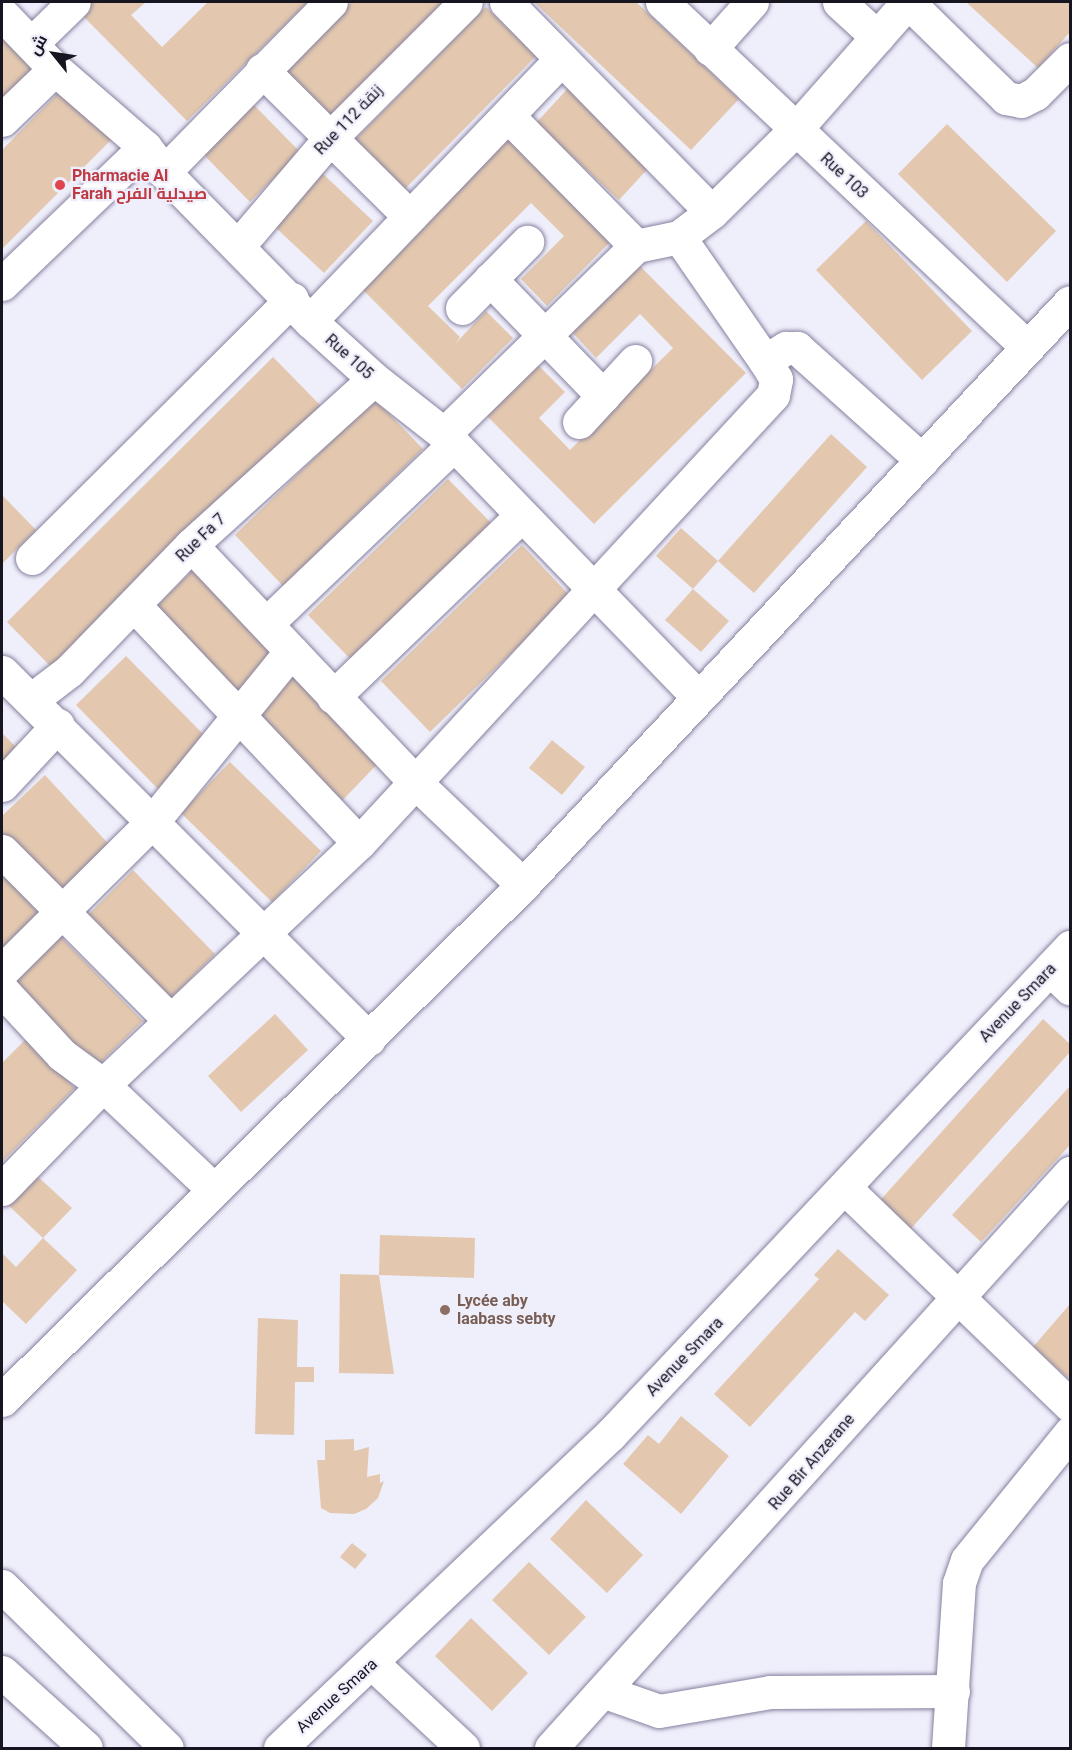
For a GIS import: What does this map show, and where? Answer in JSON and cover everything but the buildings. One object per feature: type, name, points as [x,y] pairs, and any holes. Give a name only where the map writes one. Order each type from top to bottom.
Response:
[{"type":"street","points":[[33,42],[74,2]]},
{"type":"street","points":[[2,284],[262,70],[331,2]]},
{"type":"street","name":"Rue 112 زنقة","points":[[238,245],[330,138],[466,2]]},
{"type":"street","points":[[506,2],[712,212]]},
{"type":"street","name":"Rue 103","points":[[662,2],[1027,347]]},
{"type":"street","points":[[710,49],[752,2]]},
{"type":"street","points":[[839,2],[878,37]]},
{"type":"street","points":[[266,624],[449,440],[547,334],[636,246],[679,237],[712,212],[795,130],[908,2],[1006,98],[1022,101],[1035,94],[1071,59]]},
{"type":"street","name":"Rue 105","points":[[2,14],[33,42],[55,69],[154,159],[301,310],[374,379],[449,440],[520,517],[698,697]]},
{"type":"street","points":[[32,558],[301,310],[408,215],[508,116],[561,59]]},
{"type":"street","points":[[2,120],[55,69]]},
{"type":"street","points":[[262,70],[408,215]]},
{"type":"street","points":[[508,116],[636,246]]},
{"type":"street","points":[[2,1189],[170,1020],[359,843],[596,592],[773,395],[776,380],[765,361],[679,237]]},
{"type":"street","points":[[462,308],[527,242]]},
{"type":"street","points":[[490,279],[547,334],[603,396]]},
{"type":"street","points":[[2,1400],[212,1188],[369,1039],[523,885],[1071,302]]},
{"type":"street","points":[[765,361],[786,348],[797,348],[922,460]]},
{"type":"street","points":[[579,422],[635,360]]},
{"type":"street","name":"Rue Fa 7","points":[[31,700],[69,671],[135,606],[191,545],[374,379]]},
{"type":"street","points":[[333,697],[520,517]]},
{"type":"street","points":[[191,545],[416,783],[523,885]]},
{"type":"street","points":[[135,606],[359,843]]},
{"type":"street","points":[[2,971],[153,821],[238,713],[291,651]]},
{"type":"street","points":[[2,672],[58,725],[262,935],[369,1039]]},
{"type":"street","points":[[2,785],[58,725]]},
{"type":"street","points":[[2,851],[59,912],[170,1020]]},
{"type":"street","name":"Avenue Smara","points":[[280,1749],[373,1664],[610,1435],[846,1189],[1064,968]]},
{"type":"street","points":[[8,1010],[62,1055],[103,1085],[212,1188]]},
{"type":"street","name":"Rue Bir Anzerane","points":[[551,1749],[606,1692],[955,1299],[1071,1173]]},
{"type":"street","points":[[846,1189],[955,1299],[1071,1405]]},
{"type":"street","points":[[948,1749],[959,1583],[967,1560],[1071,1433]]},
{"type":"street","points":[[2,1586],[167,1749]]},
{"type":"street","points":[[373,1664],[463,1749]]},
{"type":"street","points":[[2,1672],[86,1749]]},
{"type":"street","points":[[606,1692],[659,1711],[770,1692],[953,1691]]},
{"type":"place","name":"Pharmacie Al Farah صيدلية الفرح","points":[[60,185]]},
{"type":"place","name":"Lycée aby laabass sebty","points":[[445,1310]]}]
